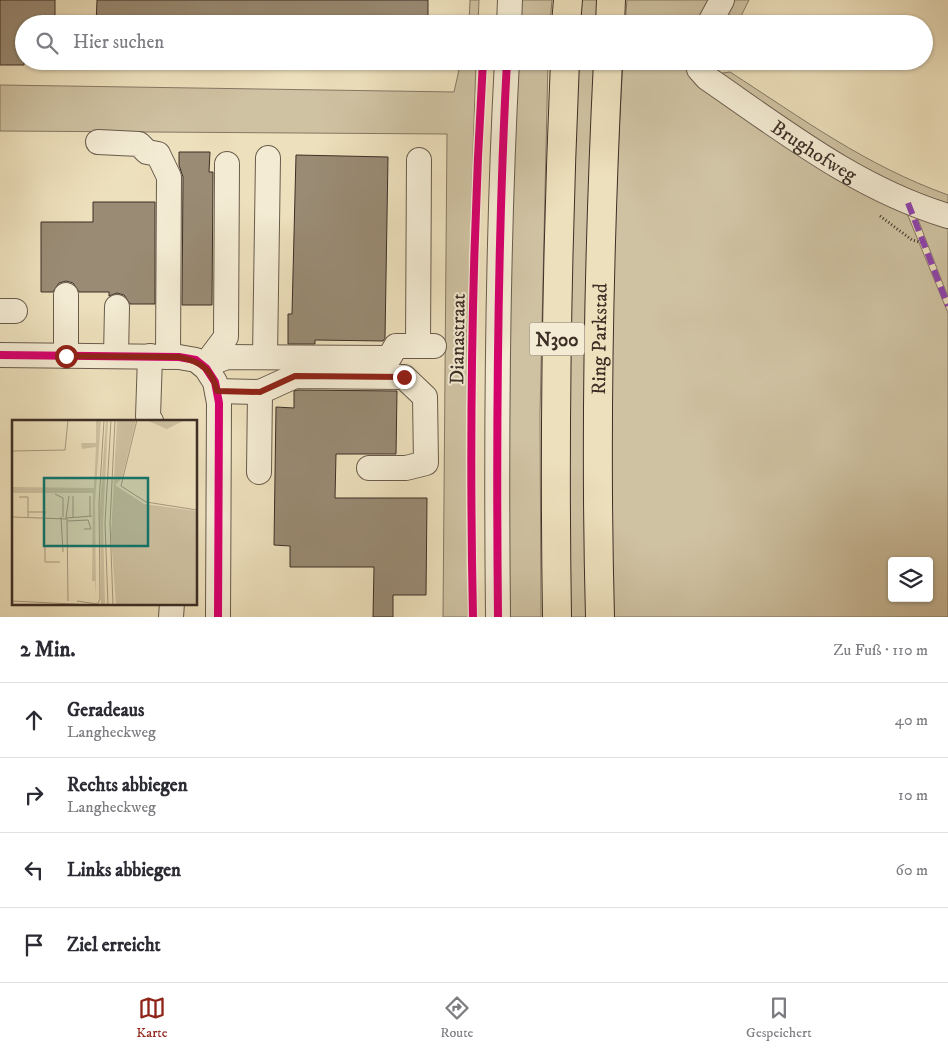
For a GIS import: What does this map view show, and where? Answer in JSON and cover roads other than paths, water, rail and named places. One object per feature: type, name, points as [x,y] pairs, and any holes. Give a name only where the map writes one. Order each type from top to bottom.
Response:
[{"type":"highway","points":[[567,15],[568,0]]},
{"type":"highway","points":[[610,15],[611,0]]},
{"type":"highway","name":"Ring Parkstad","points":[[557,617],[556,392],[560,176],[565,70]]},
{"type":"highway","name":"Ring Parkstad","points":[[600,617],[598,402],[602,175],[608,70]]},
{"type":"street","points":[[509,15],[510,0]]},
{"type":"street","points":[[714,15],[722,0]]},
{"type":"street","name":"Dianastraat","points":[[498,617],[496,434],[498,226],[507,70]]},
{"type":"street","name":"Brughofweg","points":[[699,70],[707,78],[850,174],[901,200],[948,216]]},
{"type":"street","points":[[98,142],[139,144],[147,152],[158,154],[169,176],[159,356],[148,417],[150,420]]},
{"type":"street","points":[[265,357],[268,158]]},
{"type":"street","points":[[204,366],[227,357],[389,358],[396,346],[426,346],[419,160]]},
{"type":"street","points":[[204,366],[226,337],[227,164]]},
{"type":"street","points":[[66,295],[66,356]]},
{"type":"street","points":[[116,356],[117,307]]},
{"type":"street","points":[[0,355],[159,356],[196,360],[204,366],[215,382],[220,417],[218,617]]},
{"type":"street","points":[[217,391],[260,392],[295,376],[404,377],[425,397],[426,463],[406,468],[369,468]]},
{"type":"street","points":[[259,472],[260,392]]},
{"type":"street","points":[[171,617],[172,604]]}]
